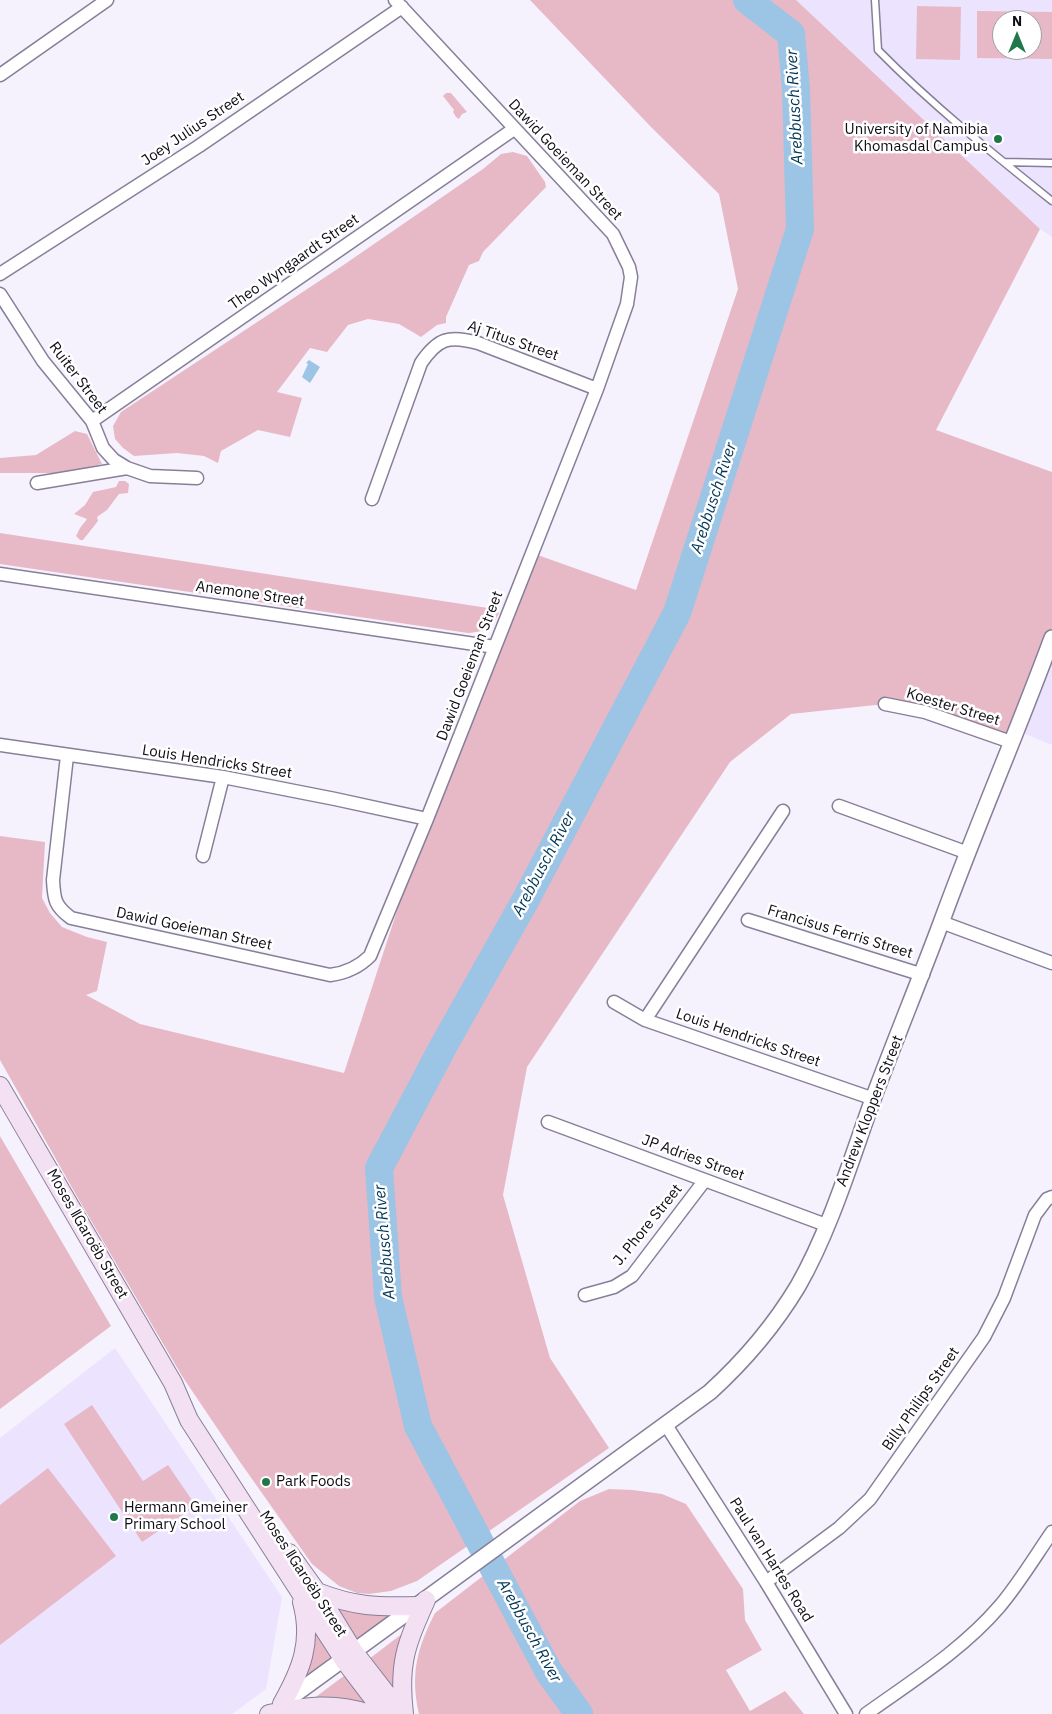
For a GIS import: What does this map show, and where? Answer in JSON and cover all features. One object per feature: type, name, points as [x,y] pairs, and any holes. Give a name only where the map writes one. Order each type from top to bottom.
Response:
[{"type":"main road","name":"Moses ǁGaroëb Street","points":[[0,1086],[173,1383],[190,1420],[308,1592],[385,1714]]},
{"type":"main road","points":[[273,1711],[297,1677],[302,1663],[305,1648],[308,1592],[360,1605],[382,1607],[422,1603],[403,1658],[403,1714]]},
{"type":"main road","name":"Moses ǁGaroëb Street","points":[[349,1656],[403,1714]]},
{"type":"main road","points":[[273,1711],[334,1705],[354,1708],[370,1714]]},
{"type":"street","points":[[0,75],[107,0]]},
{"type":"street","name":"Dawid Goeieman Street","points":[[67,756],[53,880],[54,897],[60,909],[71,918],[330,975],[342,973],[364,962],[370,956],[428,819],[597,389],[627,304],[631,277],[629,267],[613,234],[399,4]]},
{"type":"street","name":"Joey Julius Street","points":[[0,274],[199,146],[399,4]]},
{"type":"street","name":"Theo Wyngaardt Street","points":[[92,421],[514,129]]},
{"type":"street","name":"Ruiter Street","points":[[0,294],[43,361],[92,421],[103,448],[114,460],[127,468],[150,476],[197,478]]},
{"type":"street","name":"Aj Titus Street","points":[[372,499],[421,363],[440,342],[451,338],[462,338],[478,342],[597,389]]},
{"type":"street","points":[[37,483],[127,468]]},
{"type":"street","name":"Anemone Street","points":[[0,574],[495,646]]},
{"type":"street","name":"Andrew Kloppers Street","points":[[422,1603],[710,1392],[730,1374],[760,1340],[798,1285],[826,1225],[923,975],[941,922],[1052,638]]},
{"type":"street","name":"Koester Street","points":[[886,704],[932,714],[1011,742]]},
{"type":"street","name":"Louis Hendricks Street","points":[[0,745],[223,777],[428,819]]},
{"type":"street","points":[[203,856],[223,777]]},
{"type":"street","points":[[840,806],[968,853]]},
{"type":"street","points":[[645,1020],[783,811]]},
{"type":"street","name":"Francisus Ferris Street","points":[[748,920],[923,975]]},
{"type":"street","points":[[941,922],[1052,963]]},
{"type":"street","name":"Louis Hendricks Street","points":[[614,1002],[645,1020],[874,1099]]},
{"type":"street","name":"JP Adries Street","points":[[548,1122],[826,1225]]},
{"type":"street","name":"J. Phore Street","points":[[585,1295],[614,1287],[632,1276],[704,1180]]},
{"type":"street","name":"Billy Philips Street","points":[[766,1582],[839,1528],[870,1499],[984,1337],[1004,1298],[1035,1215],[1047,1199],[1052,1197]]},
{"type":"street","name":"Paul van Hartes Road","points":[[666,1425],[766,1582],[846,1714]]},
{"type":"street","points":[[866,1714],[946,1657],[973,1633],[1000,1606],[1052,1532]]},
{"type":"street","points":[[273,1711],[422,1603]]},
{"type":"lane","points":[[875,0],[878,50],[912,84],[1052,201]]},
{"type":"lane","points":[[1004,162],[1052,163]]},
{"type":"shaded area","points":[[530,0],[796,0],[1040,229],[936,430],[1052,472],[1052,634],[1011,742],[885,704],[791,714],[730,762],[527,1067],[503,1195],[550,1358],[609,1448],[417,1581],[391,1591],[369,1594],[357,1593],[339,1586],[312,1564],[182,1376],[0,1060],[0,836],[45,842],[42,898],[50,913],[62,927],[87,937],[107,942],[97,991],[86,995],[140,1024],[344,1073],[427,819],[532,553],[636,590],[738,289],[719,194],[652,128]]},
{"type":"shaded area","name":"University of Namibia Khomasdal Campus","points":[[796,0],[1052,0],[1052,237],[1040,229]]},
{"type":"shaded area","points":[[917,6],[961,7],[960,60],[916,59]]},
{"type":"shaded area","points":[[977,11],[992,11],[992,58],[977,58]]},
{"type":"shaded area","points":[[1042,12],[1052,12],[1052,59],[1042,59]]},
{"type":"shaded area","points":[[446,93],[451,93],[467,112],[462,114],[459,119],[443,96]]},
{"type":"shaded area","points":[[513,152],[527,156],[545,182],[546,187],[483,252],[479,261],[469,265],[446,317],[446,323],[437,325],[421,337],[399,324],[368,319],[348,325],[327,352],[310,348],[277,392],[302,398],[290,437],[258,430],[221,451],[218,463],[204,456],[177,453],[134,456],[115,439],[113,426],[121,412],[342,266],[483,169],[501,154]]},
{"type":"shaded area","points":[[75,431],[87,434],[102,464],[65,473],[0,473],[0,458],[36,455]]},
{"type":"shaded area","points":[[119,481],[125,481],[129,484],[128,493],[119,494],[107,510],[97,517],[98,521],[83,540],[80,540],[76,536],[87,519],[74,514],[85,505],[93,492],[116,487]]},
{"type":"shaded area","points":[[0,533],[488,608],[494,606],[499,613],[487,629],[468,633],[0,564]]},
{"type":"shaded area","points":[[1052,634],[1052,745],[1015,730]]},
{"type":"shaded area","points":[[0,1136],[111,1326],[0,1409]]},
{"type":"shaded area","name":"Hermann Gmeiner Primary School","points":[[115,1348],[282,1597],[266,1689],[232,1714],[0,1714],[0,1438]]},
{"type":"shaded area","points":[[92,1405],[143,1481],[168,1465],[196,1506],[142,1542],[64,1424]]},
{"type":"shaded area","points":[[48,1468],[116,1556],[0,1645],[0,1505]]},
{"type":"shaded area","points":[[609,1489],[662,1494],[686,1504],[743,1589],[745,1620],[762,1650],[726,1670],[750,1711],[785,1691],[804,1714],[419,1714],[416,1700],[415,1674],[420,1650],[435,1613],[580,1501]]},
{"type":"shaded area","points":[[332,1602],[397,1611],[356,1639]]},
{"type":"shaded area","points":[[311,1625],[335,1654],[300,1680]]},
{"type":"shaded area","points":[[407,1630],[398,1700],[369,1659]]},
{"type":"shaded area","points":[[349,1672],[376,1709],[309,1702]]},
{"type":"water","points":[[309,360],[320,367],[310,383],[302,377],[308,364],[306,363]]},
{"type":"waterway","name":"Arebbusch River","points":[[579,1714],[549,1672],[418,1426],[388,1297],[379,1168],[444,1045],[525,901],[677,613],[800,229],[796,89],[791,34],[747,0]]},
{"type":"place","name":"University of Namibia Khomasdal Campus","points":[[998,139]]},
{"type":"place","name":"Park Foods","points":[[266,1482]]},
{"type":"place","name":"Hermann Gmeiner Primary School","points":[[114,1517]]}]
